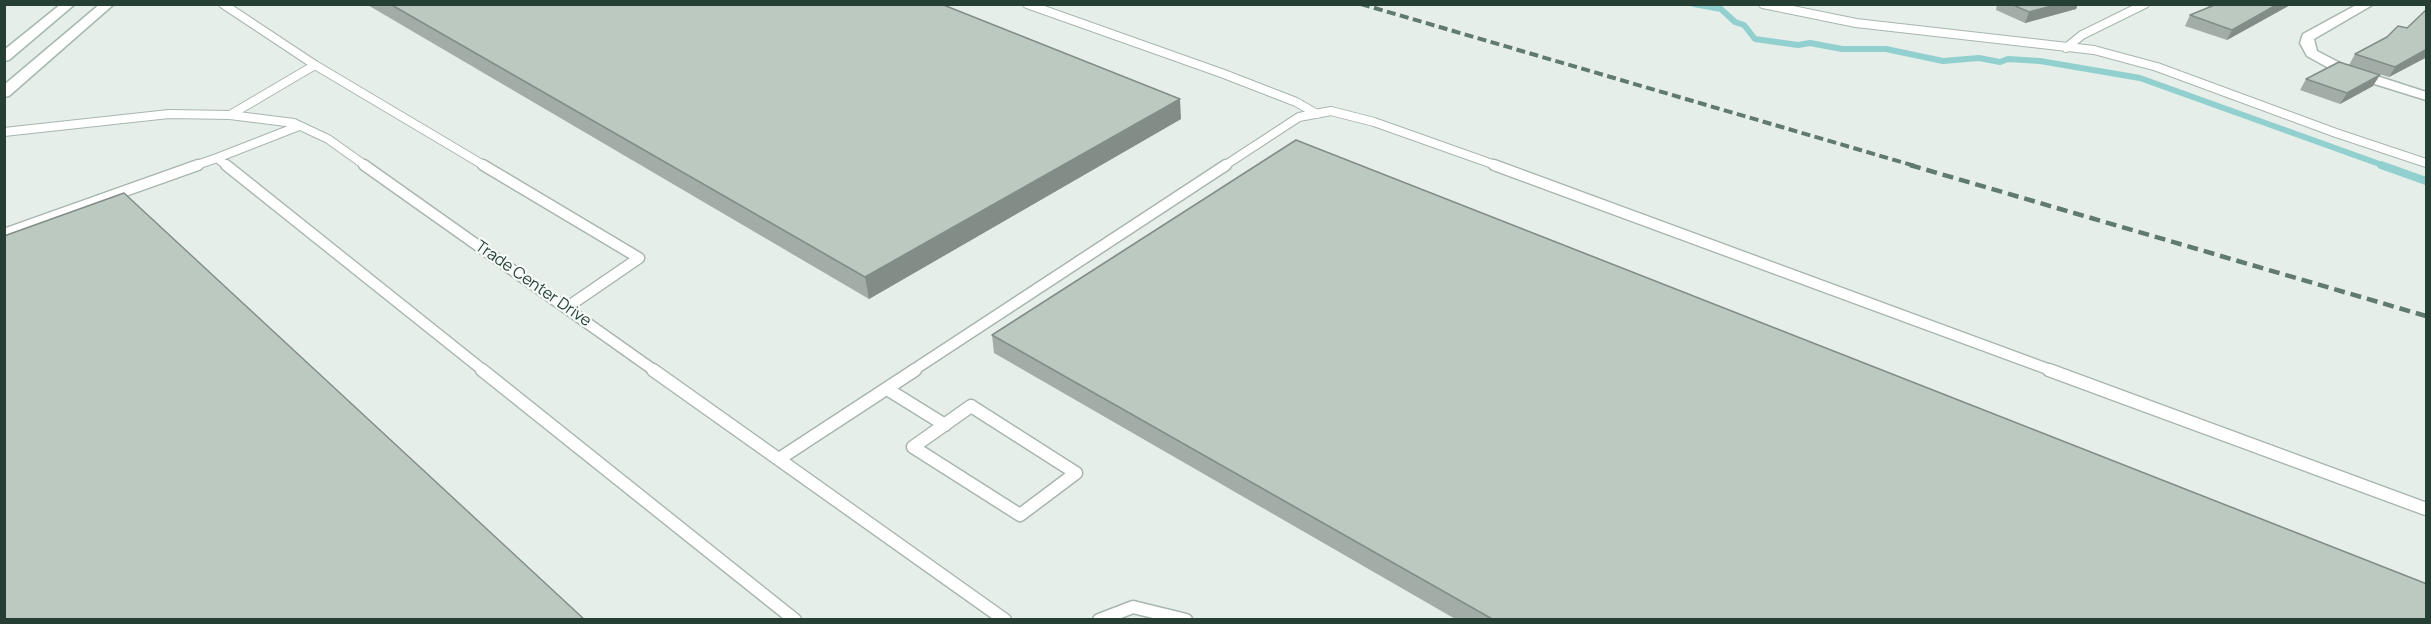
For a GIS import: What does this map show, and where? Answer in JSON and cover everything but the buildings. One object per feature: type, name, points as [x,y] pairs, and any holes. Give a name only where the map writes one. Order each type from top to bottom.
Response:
[{"type":"main road","points":[[4,57],[69,4]]},
{"type":"main road","points":[[4,93],[108,4]]},
{"type":"main road","points":[[2367,4],[2308,37],[2307,43],[2312,53],[2341,69],[2427,96]]},
{"type":"lane","points":[[226,6],[242,4]]},
{"type":"lane","points":[[1027,4],[1224,74],[1296,102],[1317,114]]},
{"type":"lane","points":[[1763,4],[1856,23],[2094,50],[2157,67],[2336,133],[2427,163]]},
{"type":"lane","points":[[2066,48],[2082,34],[2145,4]]},
{"type":"lane","points":[[226,6],[315,65],[639,258],[566,308]]},
{"type":"lane","points":[[231,115],[315,65]]},
{"type":"lane","points":[[779,459],[1299,117],[1331,111],[1374,122],[1432,142],[2427,509]]},
{"type":"lane","name":"Trade Center Drive","points":[[4,132],[169,114],[231,115],[299,126],[328,139],[1005,620]]},
{"type":"lane","points":[[4,234],[217,158],[299,126]]},
{"type":"lane","points":[[217,158],[795,620]]},
{"type":"lane","points":[[887,388],[945,425]]},
{"type":"lane","points":[[971,406],[1076,473],[1020,515],[913,447],[945,425],[971,406]]},
{"type":"lane","points":[[1099,620],[1133,607],[1186,620]]},
{"type":"waterway","points":[[1694,4],[1721,9],[1735,22],[1744,25],[1755,39],[1798,45],[1810,43],[1842,49],[1886,49],[1943,61],[1979,58],[2000,62],[2008,59],[2040,61],[2140,78],[2385,166]]},
{"type":"waterway","points":[[2381,165],[2426,181]]},
{"type":"railway","points":[[1361,4],[1915,166]]},
{"type":"railway","points":[[1910,165],[2426,316]]}]
